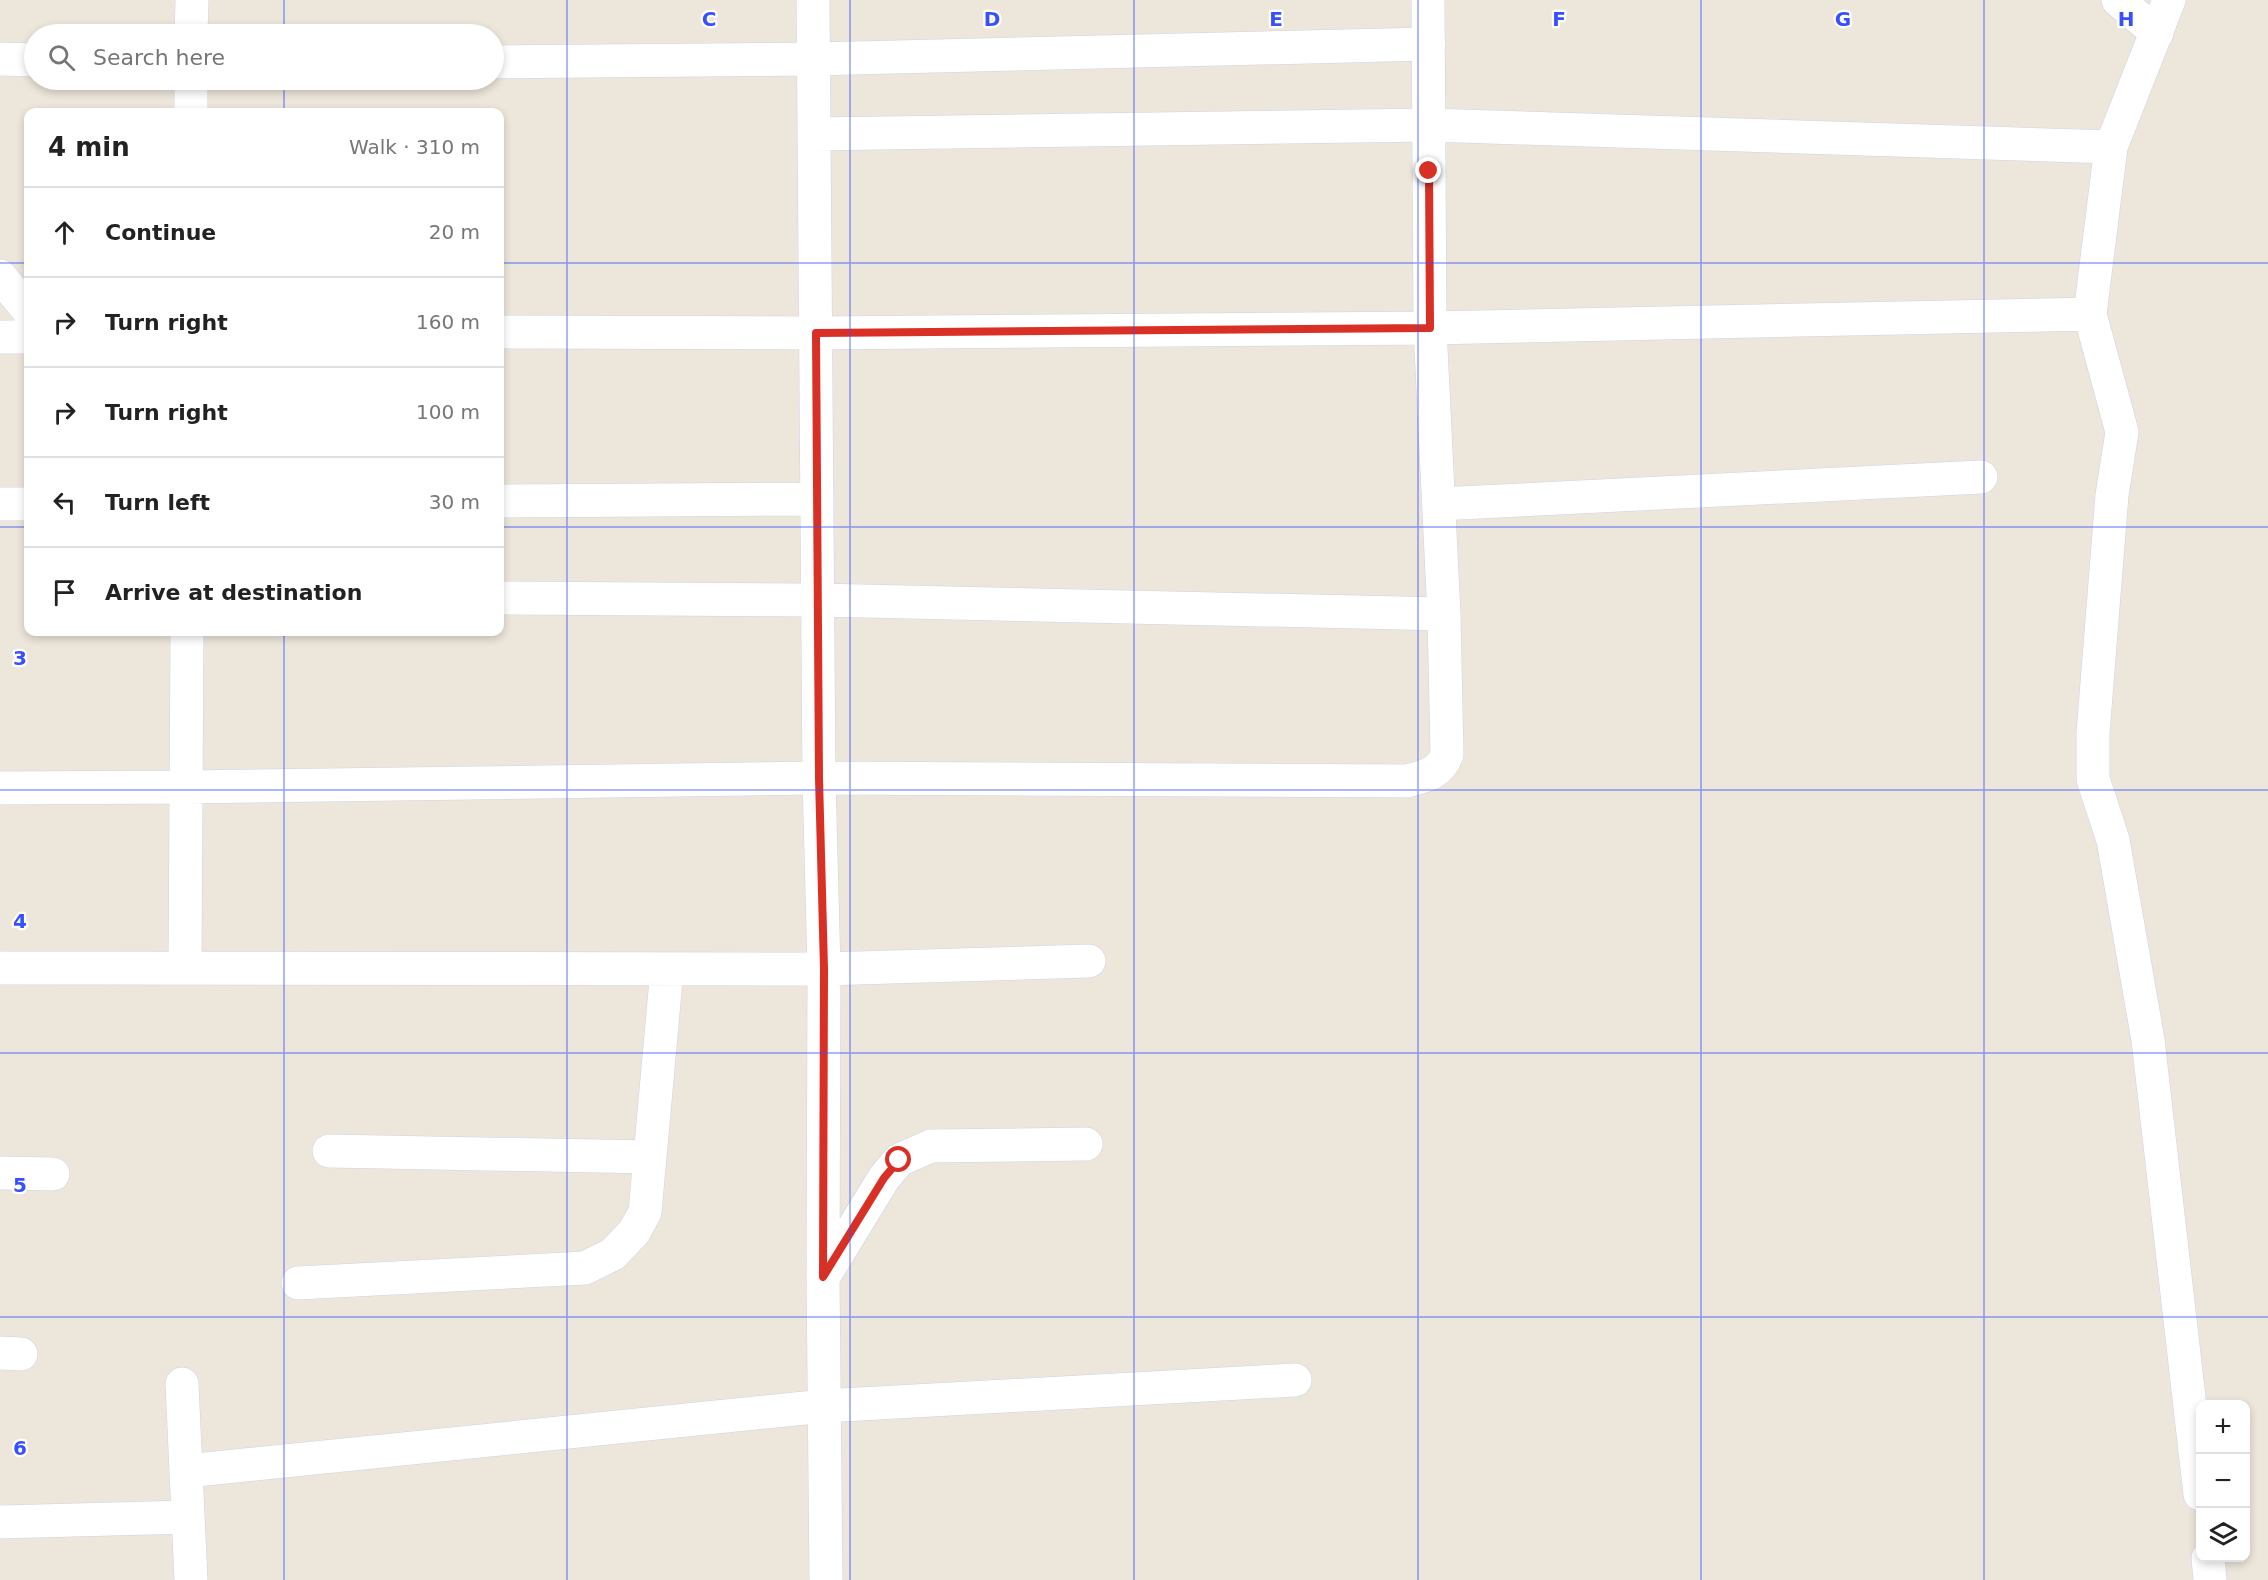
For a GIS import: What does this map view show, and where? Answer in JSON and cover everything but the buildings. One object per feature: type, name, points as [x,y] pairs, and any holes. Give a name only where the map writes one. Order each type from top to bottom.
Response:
[{"type":"street","points":[[191,24],[192,0]]},
{"type":"street","points":[[813,0],[819,778],[824,969],[823,1277],[826,1580]]},
{"type":"street","points":[[0,788],[819,778],[1407,781],[1430,776],[1443,766],[1447,754],[1444,614],[1430,328],[1428,0]]},
{"type":"street","points":[[2118,0],[2157,33]]},
{"type":"street","points":[[2169,0],[2111,147],[2090,314],[2122,432],[2112,495],[2092,733],[2092,779],[2113,840],[2148,1040],[2196,1459]]},
{"type":"street","points":[[504,62],[813,59],[1429,44]]},
{"type":"street","points":[[0,59],[24,60]]},
{"type":"street","points":[[191,90],[191,108]]},
{"type":"street","points":[[814,134],[1429,125],[2111,147]]},
{"type":"street","points":[[0,276],[24,305]]},
{"type":"street","points":[[504,332],[816,333],[1430,328],[2090,314]]},
{"type":"street","points":[[0,337],[24,337]]},
{"type":"street","points":[[1439,504],[1981,477]]},
{"type":"street","points":[[504,501],[817,499]]},
{"type":"street","points":[[0,504],[24,504]]},
{"type":"street","points":[[504,598],[818,600],[1444,614]]},
{"type":"street","points":[[185,968],[187,636]]},
{"type":"street","points":[[0,968],[824,969],[1089,961]]},
{"type":"street","points":[[298,1283],[585,1268],[613,1254],[634,1232],[645,1212],[666,969]]},
{"type":"street","points":[[823,1277],[884,1178],[899,1160],[931,1146],[1086,1144]]},
{"type":"street","points":[[329,1151],[650,1157]]},
{"type":"street","points":[[0,1173],[53,1174]]},
{"type":"street","points":[[186,1471],[824,1406],[1295,1380]]},
{"type":"street","points":[[182,1384],[191,1580]]},
{"type":"street","points":[[0,1522],[188,1516]]},
{"type":"street","points":[[2208,1562],[2210,1580]]},
{"type":"route","points":[[899,1160],[884,1178],[823,1277],[824,969],[819,778],[816,333],[1430,328],[1429,171]]}]
